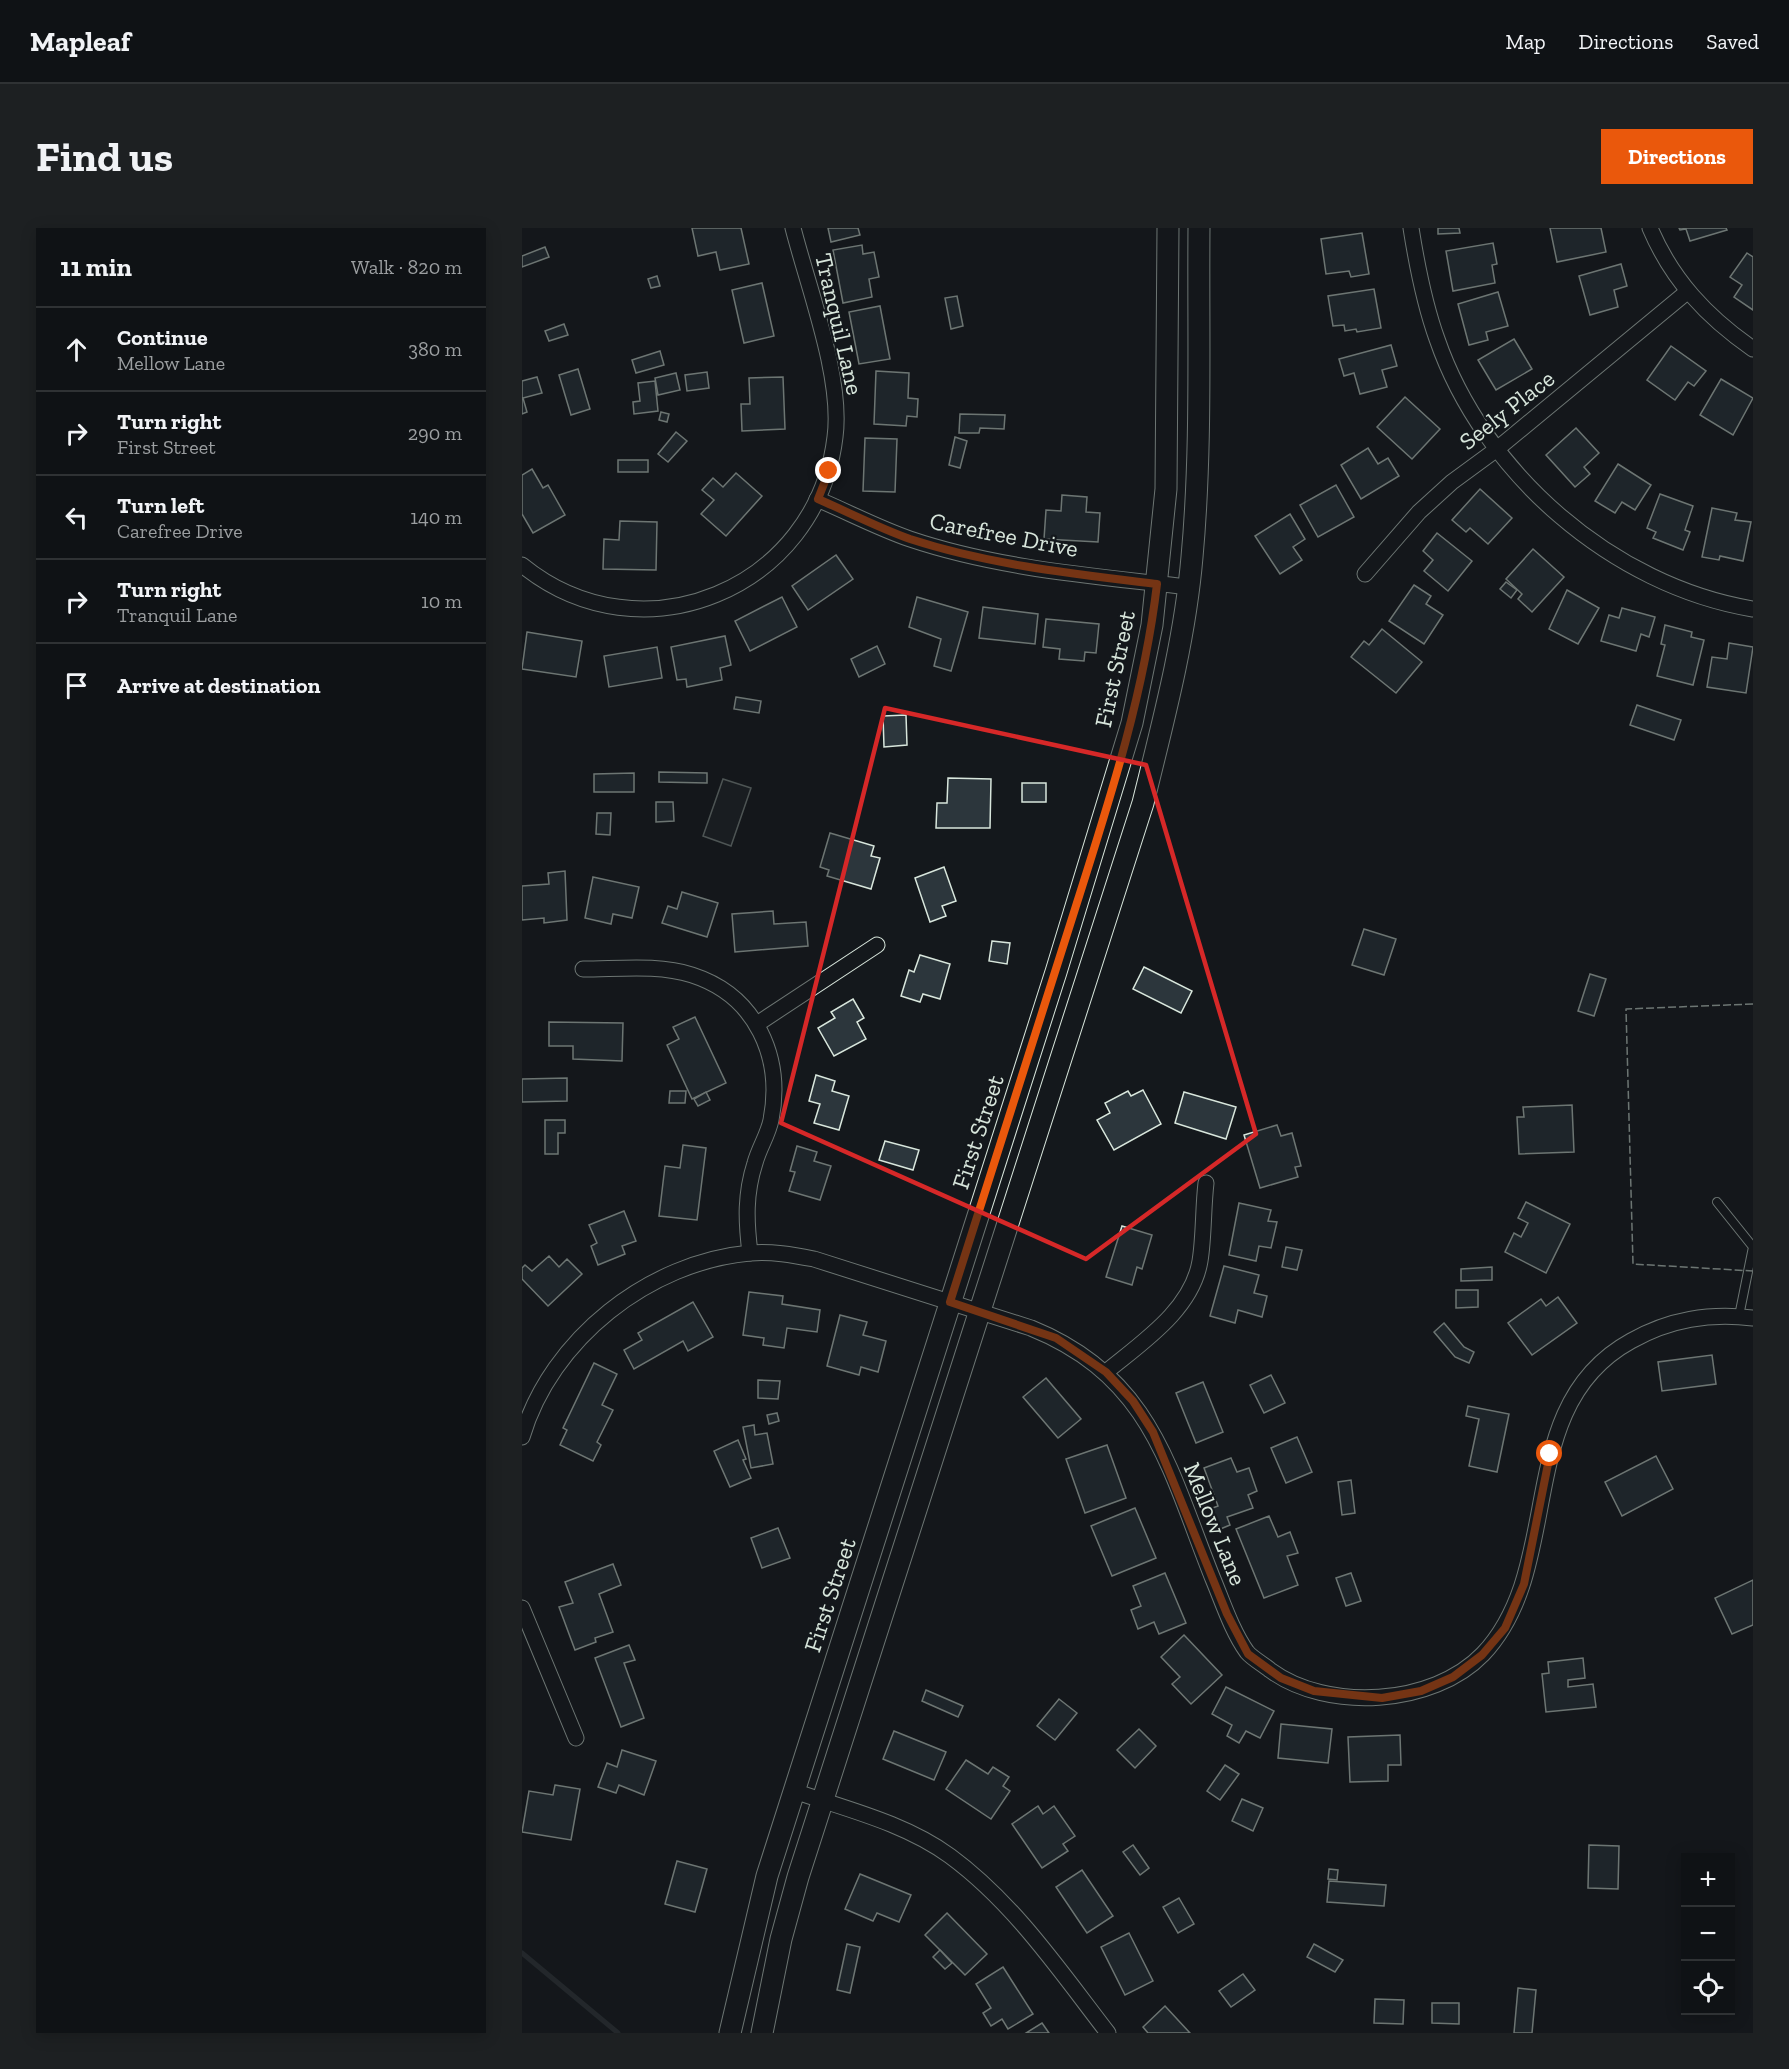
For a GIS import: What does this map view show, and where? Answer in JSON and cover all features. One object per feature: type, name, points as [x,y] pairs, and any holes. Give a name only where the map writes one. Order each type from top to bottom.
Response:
[{"type":"main road","name":"First Street","points":[[730,2033],[767,1875],[1059,961],[1132,723],[1152,625],[1166,489],[1168,228]]},
{"type":"main road","points":[[762,2033],[781,1939],[822,1801],[1143,803],[1168,703],[1188,587],[1198,450],[1199,228]]},
{"type":"street","name":"Tranquil Lane","points":[[522,565],[546,584],[585,602],[631,610],[676,607],[723,592],[761,569],[794,538],[818,499],[829,471],[837,409],[832,374],[793,228]]},
{"type":"street","points":[[1411,228],[1421,288],[1437,341],[1462,396],[1497,449],[1548,505],[1590,539],[1663,581],[1706,597],[1753,609]]},
{"type":"street","points":[[1650,228],[1660,252],[1687,292],[1724,329],[1753,349]]},
{"type":"street","name":"Seely Place","points":[[1365,574],[1419,512],[1452,482],[1497,449],[1687,292]]},
{"type":"street","name":"Carefree Drive","points":[[818,499],[908,538],[965,555],[1017,565],[1188,587]]},
{"type":"street","points":[[757,1024],[877,945]]},
{"type":"street","points":[[583,969],[661,969],[691,974],[728,993],[757,1024],[772,1058],[776,1094],[771,1125],[755,1161],[747,1190],[746,1221],[750,1253]]},
{"type":"street","points":[[1106,1372],[1162,1326],[1190,1287],[1200,1262],[1206,1182]]},
{"type":"street","name":"Mellow Lane","points":[[522,1437],[540,1394],[562,1360],[585,1333],[612,1309],[645,1287],[679,1271],[713,1260],[750,1253],[785,1254],[814,1259],[1056,1338],[1106,1372],[1133,1401],[1153,1432],[1227,1614],[1248,1654],[1281,1678],[1314,1691],[1382,1698],[1421,1691],[1453,1677],[1482,1655],[1505,1628],[1524,1584],[1558,1427],[1578,1390],[1606,1359],[1624,1345],[1670,1323],[1698,1317],[1746,1317]]},
{"type":"street","points":[[522,1608],[576,1738]]},
{"type":"street","points":[[794,1791],[908,1832],[950,1856],[1028,1928],[1108,2033]]},
{"type":"lane","points":[[1717,1202],[1753,1247],[1746,1317]]},
{"type":"highlighted area","points":[[885,708],[1146,765],[1256,1134],[1086,1259],[781,1123]]},
{"type":"shaded area","points":[[723,779],[751,788],[731,846],[703,836]]},
{"type":"building","points":[[692,228],[741,228],[749,264],[720,270],[716,252],[698,256]]},
{"type":"building","points":[[828,228],[858,228],[860,235],[831,242]]},
{"type":"building","points":[[1438,228],[1459,228],[1460,233],[1438,234]]},
{"type":"building","points":[[1550,228],[1601,228],[1606,252],[1557,262]]},
{"type":"building","points":[[1679,228],[1726,228],[1727,230],[1690,241],[1686,229],[1680,230]]},
{"type":"building","points":[[1362,233],[1369,274],[1351,277],[1349,271],[1326,274],[1321,239]]},
{"type":"building","points":[[1493,243],[1497,264],[1492,265],[1495,283],[1453,291],[1446,251]]},
{"type":"building","points":[[862,245],[863,254],[874,252],[879,277],[869,279],[872,297],[843,303],[833,250]]},
{"type":"building","points":[[545,247],[549,257],[522,267],[522,256]]},
{"type":"building","points":[[1747,253],[1753,257],[1753,310],[1734,297],[1742,285],[1730,277]]},
{"type":"building","points":[[1621,264],[1627,286],[1614,290],[1618,307],[1590,315],[1579,276]]},
{"type":"building","points":[[657,276],[660,286],[651,288],[648,279]]},
{"type":"building","points":[[762,283],[774,336],[744,343],[732,290]]},
{"type":"building","points":[[1374,289],[1381,328],[1357,332],[1356,329],[1345,331],[1344,325],[1333,326],[1328,296]]},
{"type":"building","points":[[1498,292],[1508,326],[1486,332],[1488,340],[1469,345],[1458,304]]},
{"type":"building","points":[[957,296],[963,326],[951,329],[945,298]]},
{"type":"building","points":[[880,306],[890,359],[859,364],[849,312]]},
{"type":"building","points":[[564,324],[568,335],[549,341],[545,331]]},
{"type":"building","points":[[1514,339],[1532,369],[1496,390],[1478,360]]},
{"type":"building","points":[[1391,345],[1397,366],[1382,370],[1387,387],[1360,394],[1354,373],[1344,376],[1339,359]]},
{"type":"building","points":[[1671,346],[1706,371],[1694,386],[1688,382],[1675,400],[1647,380]]},
{"type":"building","points":[[660,351],[664,365],[636,373],[632,360]]},
{"type":"building","points":[[578,369],[590,409],[571,415],[559,375]]},
{"type":"building","points":[[876,371],[909,373],[908,398],[918,399],[917,417],[907,416],[906,426],[874,424]]},
{"type":"building","points":[[707,372],[709,388],[687,391],[685,375]]},
{"type":"building","points":[[676,373],[680,390],[658,395],[655,378]]},
{"type":"building","points":[[537,377],[542,393],[523,398],[527,412],[522,414],[522,381]]},
{"type":"building","points":[[783,377],[785,429],[742,431],[741,404],[750,404],[749,378]]},
{"type":"building","points":[[1721,379],[1753,398],[1733,435],[1700,415]]},
{"type":"building","points":[[655,381],[658,411],[634,414],[633,402],[640,401],[638,383]]},
{"type":"building","points":[[1405,397],[1440,429],[1412,459],[1377,427]]},
{"type":"building","points":[[661,412],[669,414],[667,422],[659,420]]},
{"type":"building","points":[[960,414],[1005,415],[1004,429],[980,428],[979,433],[959,433]]},
{"type":"building","points":[[1576,428],[1599,453],[1584,467],[1590,474],[1575,487],[1546,455]]},
{"type":"building","points":[[676,432],[687,441],[668,462],[658,454]]},
{"type":"building","points":[[955,437],[967,441],[960,468],[949,465]]},
{"type":"building","points":[[865,438],[897,439],[895,492],[863,491]]},
{"type":"building","points":[[1368,448],[1378,464],[1388,458],[1399,476],[1361,499],[1341,465]]},
{"type":"building","points":[[618,460],[648,460],[648,472],[618,472]]},
{"type":"building","points":[[1618,464],[1651,485],[1635,510],[1622,502],[1615,513],[1595,501]]},
{"type":"building","points":[[532,469],[543,488],[548,485],[565,515],[533,533],[522,514],[522,475]]},
{"type":"building","points":[[736,473],[762,496],[726,536],[701,514],[714,500],[702,490],[713,478],[723,487]]},
{"type":"building","points":[[1336,485],[1354,517],[1318,537],[1300,505]]},
{"type":"building","points":[[1480,489],[1512,518],[1488,544],[1470,528],[1466,532],[1452,520]]},
{"type":"building","points":[[1660,494],[1693,506],[1685,530],[1690,532],[1683,550],[1653,538],[1656,532],[1647,528]]},
{"type":"building","points":[[1062,495],[1087,497],[1086,512],[1100,513],[1098,542],[1044,539],[1046,510],[1061,511]]},
{"type":"building","points":[[1712,508],[1737,513],[1735,520],[1751,522],[1743,561],[1720,556],[1719,560],[1702,557]]},
{"type":"building","points":[[1290,514],[1305,539],[1293,547],[1302,560],[1280,574],[1255,536]]},
{"type":"building","points":[[620,521],[657,522],[656,570],[603,569],[604,539],[619,540]]},
{"type":"building","points":[[1437,533],[1472,561],[1448,591],[1424,571],[1433,560],[1423,551]]},
{"type":"building","points":[[1533,549],[1564,577],[1532,612],[1518,599],[1522,594],[1506,579]]},
{"type":"building","points":[[836,555],[853,579],[808,610],[792,586]]},
{"type":"building","points":[[1506,582],[1517,590],[1511,598],[1500,589]]},
{"type":"building","points":[[1414,585],[1431,596],[1426,604],[1443,615],[1424,644],[1389,621]]},
{"type":"building","points":[[1567,590],[1599,608],[1578,644],[1549,629]]},
{"type":"building","points":[[782,597],[797,627],[750,651],[735,621]]},
{"type":"building","points":[[917,597],[968,612],[951,671],[934,666],[941,639],[909,627]]},
{"type":"building","points":[[983,607],[1038,614],[1035,644],[979,638]]},
{"type":"building","points":[[1622,608],[1655,617],[1649,637],[1641,634],[1636,651],[1601,641],[1609,615],[1619,618]]},
{"type":"building","points":[[1046,619],[1099,624],[1096,653],[1085,652],[1084,661],[1059,659],[1060,649],[1043,647]]},
{"type":"building","points":[[1665,625],[1692,632],[1691,637],[1704,640],[1693,685],[1657,676],[1665,645],[1661,644]]},
{"type":"building","points":[[1382,629],[1422,662],[1396,693],[1351,657],[1364,641],[1369,645]]},
{"type":"building","points":[[527,632],[582,641],[576,677],[522,669]]},
{"type":"building","points":[[725,636],[731,665],[720,668],[722,680],[687,687],[686,679],[677,680],[671,647]]},
{"type":"building","points":[[1729,643],[1753,647],[1746,693],[1707,687],[1712,657],[1727,659]]},
{"type":"building","points":[[877,646],[885,664],[859,677],[851,659]]},
{"type":"building","points":[[657,647],[662,678],[609,687],[604,656]]},
{"type":"building","points":[[736,697],[761,701],[759,713],[734,709]]},
{"type":"building","points":[[1637,705],[1681,720],[1674,740],[1630,725]]},
{"type":"building","points":[[906,715],[907,745],[884,747],[883,716]]},
{"type":"building","points":[[659,772],[707,773],[707,783],[659,782]]},
{"type":"building","points":[[634,773],[634,792],[594,792],[594,774]]},
{"type":"building","points":[[948,778],[991,779],[990,828],[936,828],[937,803],[947,803]]},
{"type":"building","points":[[1022,783],[1046,783],[1046,802],[1022,802]]},
{"type":"building","points":[[656,802],[673,802],[674,821],[656,822]]},
{"type":"building","points":[[597,813],[611,813],[610,835],[596,834]]},
{"type":"building","points":[[830,833],[874,846],[871,856],[880,858],[871,889],[827,876],[829,870],[820,867]]},
{"type":"building","points":[[944,867],[956,901],[942,906],[946,916],[930,922],[915,878]]},
{"type":"building","points":[[565,871],[567,920],[544,923],[544,918],[522,920],[522,886],[549,884],[548,873]]},
{"type":"building","points":[[593,877],[639,887],[632,918],[613,914],[611,924],[585,918]]},
{"type":"building","points":[[682,892],[718,903],[707,937],[662,923],[668,906],[677,909]]},
{"type":"building","points":[[773,911],[774,924],[806,922],[808,946],[735,952],[732,914]]},
{"type":"building","points":[[1364,929],[1396,939],[1384,975],[1352,965]]},
{"type":"building","points":[[992,941],[1010,943],[1007,964],[989,961]]},
{"type":"building","points":[[920,955],[950,964],[940,999],[923,994],[920,1002],[901,996],[909,970],[914,972]]},
{"type":"building","points":[[1144,967],[1192,991],[1181,1013],[1133,989]]},
{"type":"building","points":[[1590,974],[1606,979],[1594,1016],[1578,1011]]},
{"type":"building","points":[[853,999],[864,1018],[857,1022],[866,1039],[834,1056],[818,1028],[835,1018],[831,1012]]},
{"type":"building","points":[[695,1017],[726,1083],[692,1099],[667,1045],[679,1039],[673,1027]]},
{"type":"building","points":[[549,1022],[623,1023],[622,1061],[573,1059],[573,1046],[549,1046]]},
{"type":"building","points":[[816,1075],[835,1081],[832,1091],[849,1096],[839,1130],[814,1123],[820,1104],[809,1101]]},
{"type":"building","points":[[567,1078],[567,1101],[522,1102],[522,1079]]},
{"type":"building","points":[[1143,1090],[1161,1124],[1114,1150],[1097,1120],[1110,1113],[1105,1103],[1128,1091],[1131,1096]]},
{"type":"building","points":[[670,1091],[686,1091],[685,1103],[669,1103]]},
{"type":"building","points":[[706,1092],[710,1100],[698,1106],[694,1099]]},
{"type":"building","points":[[1184,1092],[1236,1107],[1226,1139],[1175,1123]]},
{"type":"building","points":[[1572,1105],[1574,1152],[1519,1154],[1517,1117],[1524,1117],[1523,1107]]},
{"type":"building","points":[[545,1120],[565,1120],[565,1133],[558,1133],[558,1154],[545,1154]]},
{"type":"building","points":[[1277,1125],[1281,1136],[1292,1133],[1301,1166],[1295,1167],[1298,1177],[1260,1188],[1244,1135]]},
{"type":"building","points":[[885,1141],[919,1150],[913,1170],[879,1160]]},
{"type":"building","points":[[683,1145],[706,1148],[697,1220],[659,1216],[665,1166],[680,1168]]},
{"type":"building","points":[[797,1146],[817,1152],[814,1161],[831,1166],[820,1200],[789,1191],[795,1172],[790,1171]]},
{"type":"building","points":[[1526,1202],[1570,1224],[1546,1273],[1505,1252],[1514,1233],[1521,1237],[1528,1223],[1518,1218]]},
{"type":"building","points":[[1239,1203],[1271,1210],[1268,1221],[1277,1222],[1271,1248],[1259,1246],[1256,1261],[1229,1255]]},
{"type":"building","points":[[624,1211],[636,1241],[622,1246],[625,1254],[598,1265],[591,1246],[597,1243],[589,1225]]},
{"type":"building","points":[[1122,1226],[1152,1235],[1142,1269],[1137,1267],[1132,1285],[1106,1277]]},
{"type":"building","points":[[1286,1247],[1302,1250],[1297,1270],[1282,1267]]},
{"type":"building","points":[[549,1256],[559,1267],[567,1259],[582,1274],[548,1306],[522,1279],[522,1268],[525,1265],[532,1271]]},
{"type":"building","points":[[1224,1266],[1259,1275],[1254,1293],[1267,1296],[1262,1317],[1238,1310],[1235,1323],[1210,1316]]},
{"type":"building","points":[[1492,1267],[1492,1280],[1461,1281],[1461,1269]]},
{"type":"building","points":[[1456,1290],[1478,1290],[1478,1307],[1456,1308]]},
{"type":"building","points":[[749,1292],[783,1296],[782,1304],[820,1310],[817,1332],[787,1328],[784,1348],[763,1345],[764,1338],[743,1335]]},
{"type":"building","points":[[1558,1297],[1577,1323],[1532,1355],[1508,1323],[1541,1299],[1546,1306]]},
{"type":"building","points":[[693,1302],[713,1337],[688,1351],[683,1341],[634,1369],[624,1350],[642,1340],[638,1333]]},
{"type":"building","points":[[840,1315],[867,1322],[863,1335],[886,1341],[878,1372],[861,1367],[859,1375],[827,1366]]},
{"type":"building","points":[[1444,1323],[1464,1347],[1474,1352],[1469,1363],[1455,1357],[1434,1332]]},
{"type":"building","points":[[1712,1355],[1716,1384],[1662,1391],[1658,1362]]},
{"type":"building","points":[[594,1363],[617,1374],[602,1405],[613,1410],[597,1442],[601,1445],[593,1461],[560,1445],[567,1430],[563,1428]]},
{"type":"building","points":[[1271,1375],[1285,1403],[1264,1413],[1250,1385]]},
{"type":"building","points":[[1046,1378],[1081,1419],[1058,1438],[1023,1397]]},
{"type":"building","points":[[758,1380],[780,1381],[778,1399],[758,1398]]},
{"type":"building","points":[[1203,1382],[1223,1432],[1196,1443],[1176,1393]]},
{"type":"building","points":[[1468,1406],[1509,1414],[1497,1472],[1469,1466],[1479,1419],[1466,1416]]},
{"type":"building","points":[[777,1413],[779,1421],[769,1424],[767,1415]]},
{"type":"building","points":[[754,1425],[755,1435],[767,1433],[773,1464],[751,1468],[743,1427]]},
{"type":"building","points":[[1297,1437],[1312,1472],[1286,1483],[1271,1448]]},
{"type":"building","points":[[738,1440],[751,1478],[730,1487],[714,1451]]},
{"type":"building","points":[[1107,1445],[1126,1498],[1085,1513],[1066,1459]]},
{"type":"building","points":[[1656,1456],[1673,1489],[1622,1516],[1605,1482]]},
{"type":"building","points":[[1231,1458],[1237,1472],[1249,1468],[1257,1491],[1248,1495],[1253,1508],[1227,1517],[1230,1525],[1218,1530],[1210,1509],[1218,1506],[1204,1468]]},
{"type":"building","points":[[1351,1480],[1355,1513],[1342,1515],[1338,1482]]},
{"type":"building","points":[[1135,1508],[1156,1558],[1112,1576],[1091,1526]]},
{"type":"building","points":[[1269,1516],[1278,1537],[1290,1532],[1298,1553],[1287,1556],[1298,1585],[1264,1598],[1236,1529]]},
{"type":"building","points":[[778,1528],[790,1558],[762,1568],[751,1538]]},
{"type":"building","points":[[613,1564],[621,1585],[599,1594],[613,1632],[595,1638],[596,1642],[575,1650],[559,1607],[573,1603],[565,1582]]},
{"type":"building","points":[[1165,1573],[1186,1623],[1159,1634],[1154,1622],[1138,1629],[1131,1610],[1141,1606],[1133,1586]]},
{"type":"building","points":[[1351,1573],[1361,1601],[1346,1606],[1336,1578]]},
{"type":"building","points":[[1753,1580],[1753,1625],[1732,1634],[1715,1598]]},
{"type":"building","points":[[1184,1635],[1222,1675],[1191,1704],[1172,1684],[1180,1677],[1161,1657]]},
{"type":"building","points":[[629,1645],[635,1660],[624,1663],[644,1718],[621,1727],[595,1658]]},
{"type":"building","points":[[1583,1658],[1585,1678],[1568,1680],[1568,1687],[1593,1684],[1596,1707],[1546,1712],[1542,1674],[1549,1673],[1548,1662]]},
{"type":"building","points":[[1226,1687],[1274,1711],[1260,1738],[1246,1731],[1239,1743],[1227,1736],[1232,1725],[1212,1714]]},
{"type":"building","points":[[926,1690],[963,1706],[958,1717],[922,1701]]},
{"type":"building","points":[[1059,1699],[1077,1713],[1055,1740],[1037,1726]]},
{"type":"building","points":[[1281,1724],[1332,1729],[1328,1763],[1278,1758]]},
{"type":"building","points":[[1139,1729],[1156,1746],[1135,1768],[1117,1750]]},
{"type":"building","points":[[894,1731],[946,1752],[934,1780],[883,1759]]},
{"type":"building","points":[[1400,1735],[1401,1765],[1388,1765],[1388,1781],[1350,1782],[1348,1737]]},
{"type":"building","points":[[622,1750],[656,1761],[644,1795],[619,1785],[616,1793],[598,1787],[607,1763],[617,1767]]},
{"type":"building","points":[[966,1760],[988,1774],[993,1767],[1009,1777],[1003,1786],[1010,1791],[991,1819],[946,1789]]},
{"type":"building","points":[[1225,1765],[1239,1774],[1220,1800],[1207,1791]]},
{"type":"building","points":[[555,1785],[580,1789],[571,1840],[522,1832],[529,1791],[553,1795]]},
{"type":"building","points":[[1242,1799],[1263,1808],[1253,1831],[1232,1821]]},
{"type":"building","points":[[1038,1806],[1043,1814],[1054,1806],[1075,1836],[1063,1844],[1068,1851],[1042,1868],[1012,1824]]},
{"type":"building","points":[[1133,1845],[1149,1868],[1140,1875],[1123,1852]]},
{"type":"building","points":[[1589,1845],[1619,1846],[1618,1889],[1588,1888]]},
{"type":"building","points":[[677,1861],[707,1869],[695,1912],[665,1904]]},
{"type":"building","points":[[1329,1869],[1338,1870],[1337,1880],[1328,1879]]},
{"type":"building","points":[[1082,1870],[1113,1916],[1087,1933],[1056,1887]]},
{"type":"building","points":[[860,1874],[911,1895],[899,1922],[877,1913],[873,1921],[845,1909]]},
{"type":"building","points":[[1329,1881],[1386,1885],[1384,1906],[1327,1902]]},
{"type":"building","points":[[1179,1898],[1194,1924],[1178,1933],[1163,1907]]},
{"type":"building","points":[[947,1913],[987,1954],[965,1975],[925,1935]]},
{"type":"building","points":[[1129,1933],[1153,1981],[1125,1995],[1101,1947]]},
{"type":"building","points":[[847,1944],[860,1947],[850,1993],[837,1990]]},
{"type":"building","points":[[1314,1944],[1343,1960],[1335,1972],[1307,1957]]},
{"type":"building","points":[[940,1950],[952,1963],[945,1969],[933,1957]]},
{"type":"building","points":[[1003,1967],[1033,2014],[1008,2029],[1002,2019],[991,2026],[983,2013],[991,2008],[976,1984]]},
{"type":"building","points":[[1243,1974],[1255,1990],[1231,2007],[1219,1991]]},
{"type":"building","points":[[1518,1988],[1536,1990],[1532,2033],[1514,2033]]},
{"type":"building","points":[[1375,1999],[1404,2000],[1403,2024],[1374,2023]]},
{"type":"building","points":[[1432,2003],[1459,2003],[1459,2024],[1432,2023]]},
{"type":"building","points":[[1165,2006],[1190,2033],[1148,2033],[1143,2027]]},
{"type":"building","points":[[1042,2023],[1049,2033],[1026,2033]]},
{"type":"waterway","points":[[522,1953],[618,2033]]},
{"type":"fence","points":[[1753,1004],[1626,1009],[1633,1264],[1753,1271]]},
{"type":"route","points":[[829,471],[818,499],[908,538],[965,555],[1017,565],[1157,584],[1152,625],[1132,723],[1056,972],[950,1302],[1056,1338],[1082,1353],[1106,1372],[1133,1401],[1153,1432],[1227,1614],[1248,1654],[1281,1678],[1314,1691],[1382,1698],[1421,1691],[1453,1677],[1482,1655],[1505,1628],[1517,1606],[1524,1584],[1550,1454]]}]
